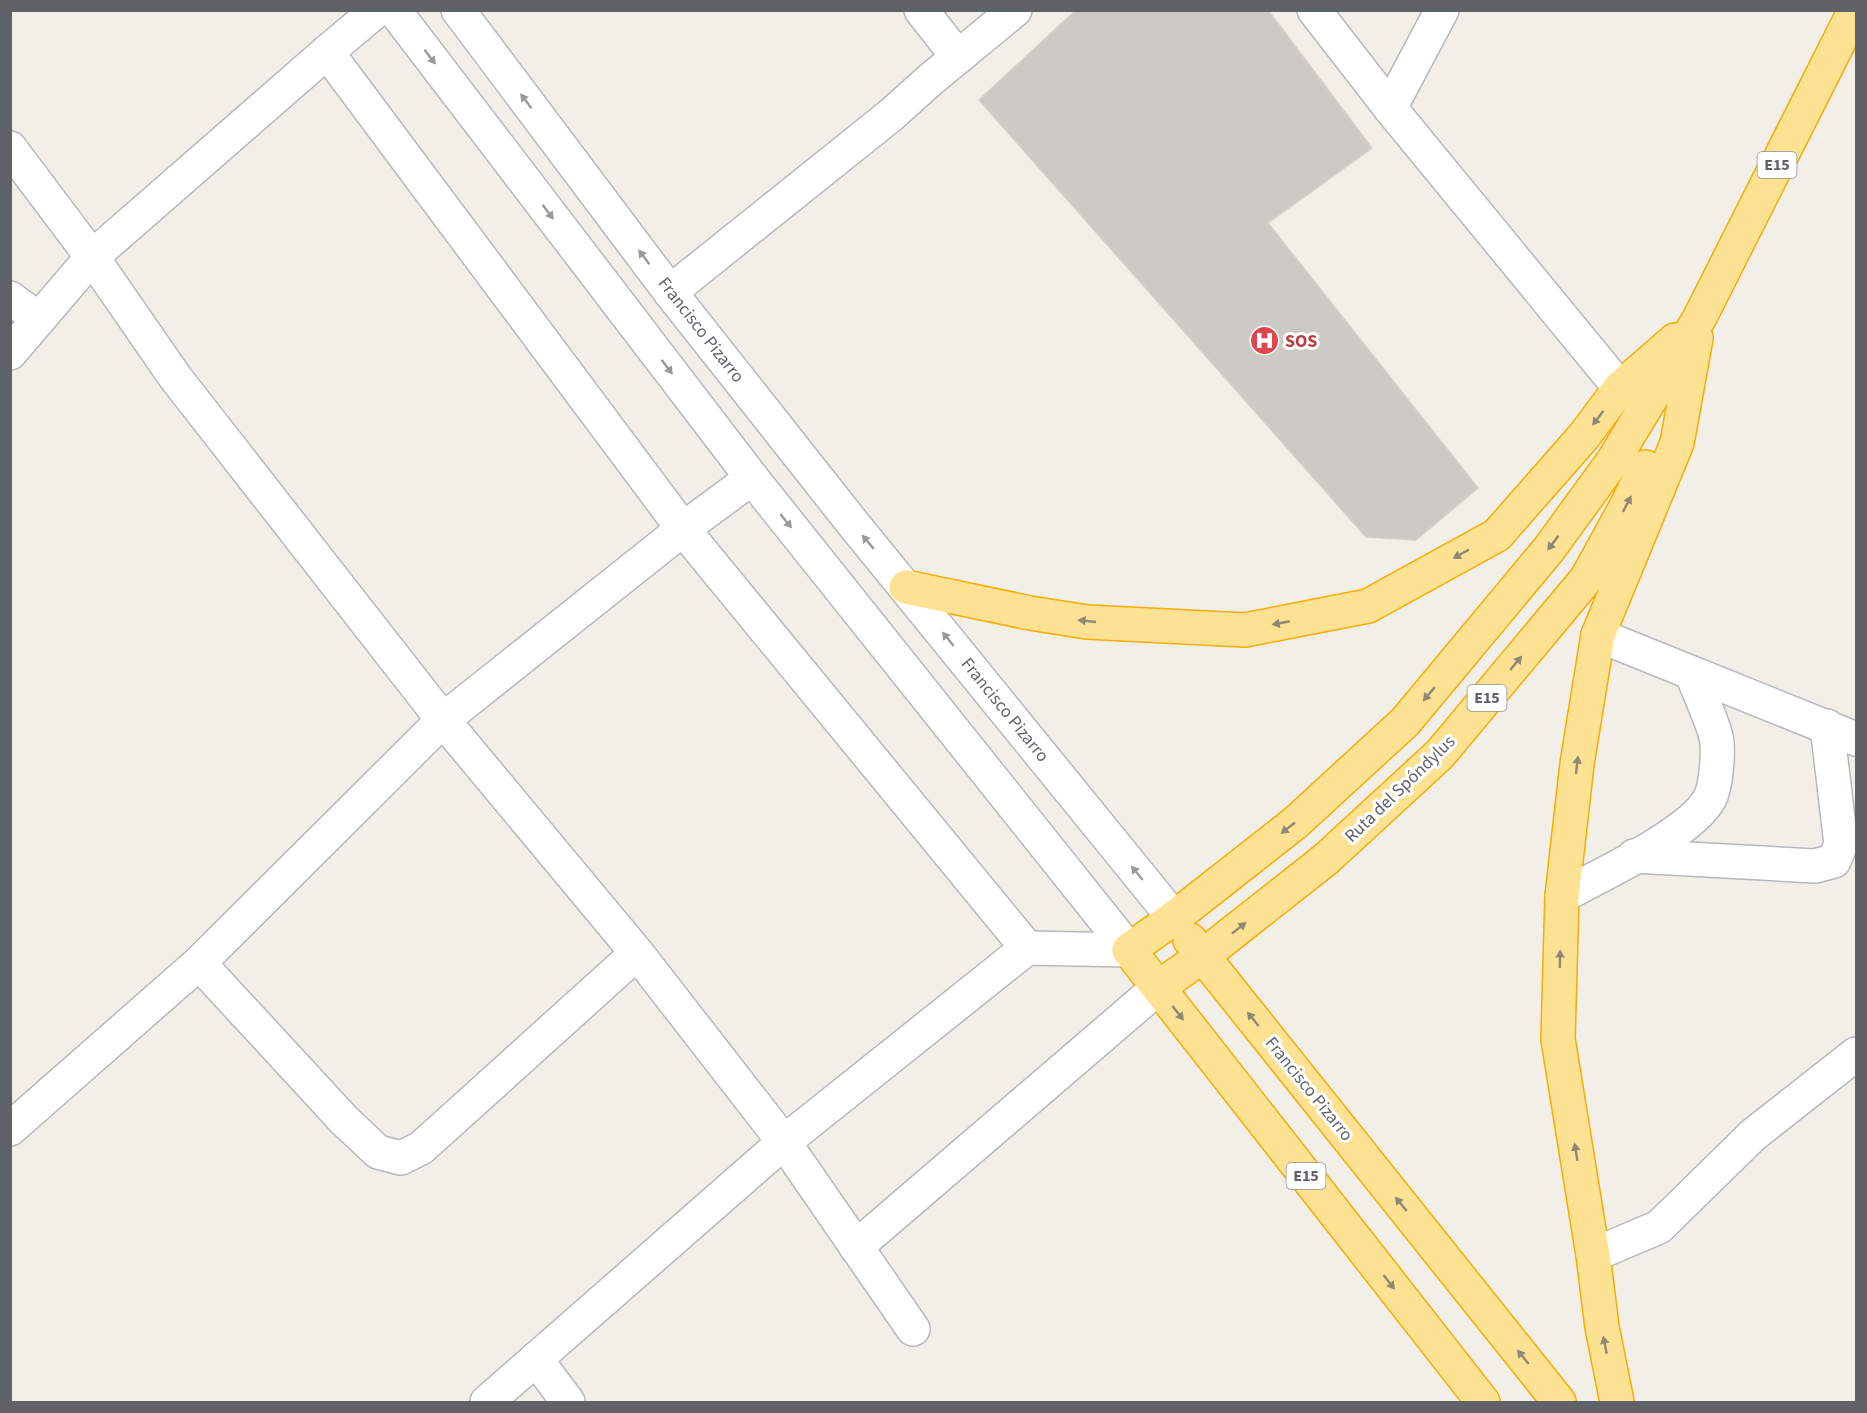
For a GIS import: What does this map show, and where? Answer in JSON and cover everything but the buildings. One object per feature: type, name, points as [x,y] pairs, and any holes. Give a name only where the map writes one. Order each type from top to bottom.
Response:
[{"type":"highway","name":"Ruta del Spóndylus","points":[[1129,950],[1295,823],[1405,722],[1549,549],[1613,461],[1699,319],[1855,10]]},
{"type":"highway","name":"Ruta del Spóndylus","points":[[1159,987],[1203,956],[1326,859],[1440,754],[1587,579],[1627,505],[1655,445],[1699,319]]},
{"type":"highway","points":[[906,587],[1030,613],[1087,622],[1245,630],[1368,606],[1497,535],[1584,436],[1620,388],[1699,319]]},
{"type":"highway","points":[[1617,1402],[1602,1327],[1593,1255],[1558,1039],[1562,896],[1577,764],[1598,635],[1677,443],[1699,319]]},
{"type":"highway","name":"Francisco Pizarro","points":[[1173,918],[1559,1402]]},
{"type":"highway","name":"E15","points":[[1129,950],[1483,1402]]},
{"type":"street","points":[[10,352],[92,257],[378,10]]},
{"type":"street","points":[[394,10],[752,478],[1129,950]]},
{"type":"street","name":"Francisco Pizarro","points":[[458,10],[670,292],[851,521],[1173,918]]},
{"type":"street","points":[[921,10],[958,57]]},
{"type":"street","points":[[670,292],[891,115],[1015,10]]},
{"type":"street","points":[[1314,10],[1390,108],[1620,388]]},
{"type":"street","points":[[1390,108],[1442,10]]},
{"type":"street","points":[[327,52],[683,529],[1027,948]]},
{"type":"street","points":[[10,148],[92,257],[175,377],[443,720],[637,953],[784,1142],[913,1329]]},
{"type":"street","points":[[10,298],[39,319]]},
{"type":"street","points":[[10,1129],[199,963],[443,720],[683,529],[752,478]]},
{"type":"street","points":[[1598,635],[1842,733],[1841,844],[1834,861],[1815,866],[1634,856]]},
{"type":"street","points":[[1562,896],[1658,843],[1693,817],[1710,797],[1716,771],[1717,741],[1692,674]]},
{"type":"street","points":[[487,1402],[784,1142],[1027,948],[1129,950]]},
{"type":"street","points":[[199,963],[344,1120],[378,1152],[401,1158],[421,1148],[637,953]]},
{"type":"street","points":[[856,1247],[1159,987]]},
{"type":"street","points":[[1593,1255],[1659,1227],[1753,1135],[1857,1054]]},
{"type":"street","points":[[536,1359],[568,1402]]},
{"type":"place","name":"SOS","points":[[1264,341]]}]
